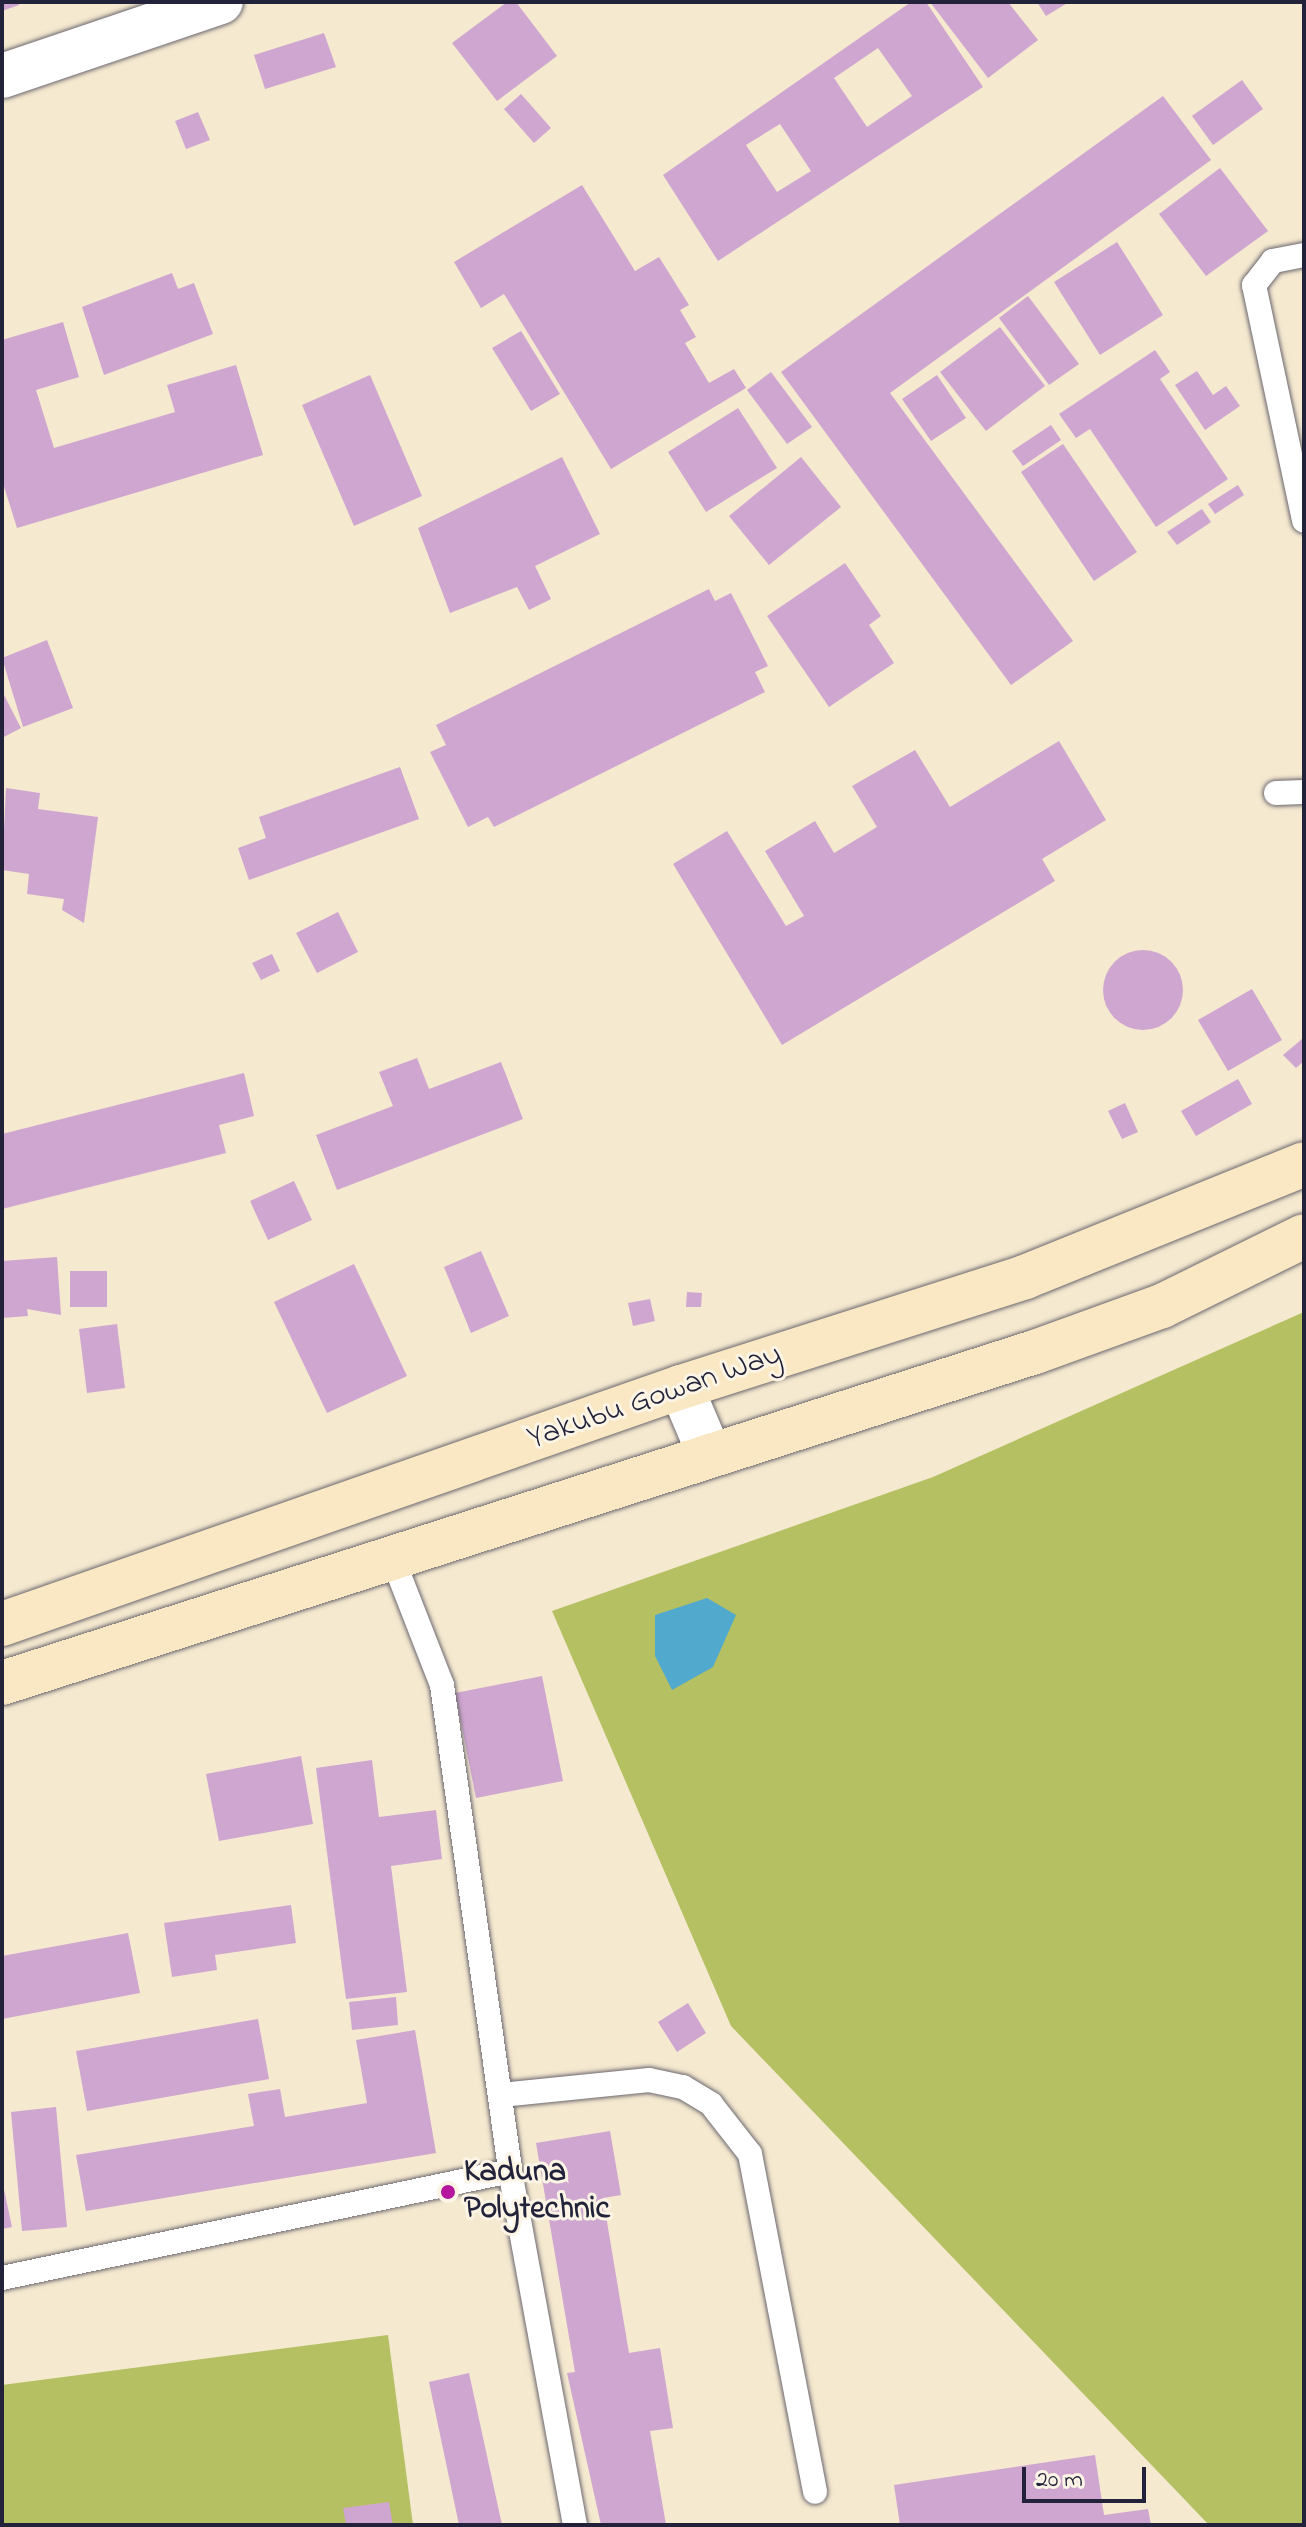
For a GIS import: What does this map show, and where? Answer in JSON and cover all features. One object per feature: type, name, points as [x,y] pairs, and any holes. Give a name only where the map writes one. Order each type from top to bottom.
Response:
[{"type":"street","points":[[2,76],[221,2]]},
{"type":"street","name":"Yakubu Gowan Way","points":[[2,1624],[681,1387],[1025,1277],[1304,1164]]},
{"type":"street","points":[[2,1683],[394,1562],[709,1453],[1049,1347],[1162,1306],[1304,1236]]},
{"type":"street","points":[[681,1387],[709,1453]]},
{"type":"lane","points":[[1304,255],[1273,261],[1254,285],[1304,521]]},
{"type":"lane","points":[[1276,793],[1304,792]]},
{"type":"lane","points":[[394,1562],[442,1685],[510,2171],[575,2525]]},
{"type":"lane","points":[[501,2095],[649,2080],[683,2087],[711,2104],[750,2154],[815,2492]]},
{"type":"lane","points":[[2,2278],[510,2171]]},
{"type":"green space","points":[[1304,1312],[1304,2525],[1209,2525],[731,2026],[552,1611],[933,1477]]},
{"type":"green space","points":[[388,2335],[413,2525],[2,2525],[2,2385]]},
{"type":"water","points":[[707,1598],[736,1615],[713,1667],[672,1690],[655,1656],[655,1615]]},
{"type":"building","points":[[2,2],[18,2],[19,5],[2,11]]},
{"type":"building","points":[[507,2],[516,2],[557,56],[497,101],[452,43]]},
{"type":"building","points":[[911,2],[926,2],[983,87],[718,261],[663,175]],"holes":[[[878,48],[912,96],[867,127],[834,78]],[[780,124],[811,171],[777,192],[746,145]]]},
{"type":"building","points":[[930,2],[1008,2],[1038,40],[988,78]]},
{"type":"building","points":[[1037,2],[1069,2],[1046,16]]},
{"type":"building","points":[[324,33],[336,67],[265,89],[254,55]]},
{"type":"building","points":[[1242,80],[1263,109],[1213,145],[1192,116]]},
{"type":"building","points":[[521,94],[551,128],[534,143],[504,109]]},
{"type":"building","points":[[1163,96],[1211,160],[890,393],[1073,641],[1011,685],[781,372]]},
{"type":"building","points":[[198,112],[210,140],[186,149],[175,121]]},
{"type":"building","points":[[1220,168],[1268,231],[1206,276],[1159,214]]},
{"type":"building","points":[[582,185],[635,271],[659,257],[689,305],[680,310],[696,337],[685,343],[709,383],[734,369],[746,388],[611,469],[504,294],[481,308],[454,262]]},
{"type":"building","points":[[1117,242],[1163,315],[1100,355],[1054,282]]},
{"type":"building","points":[[172,273],[178,289],[194,283],[213,334],[104,375],[82,307]]},
{"type":"building","points":[[1028,296],[1079,364],[1049,385],[999,318]]},
{"type":"building","points":[[63,322],[79,377],[36,390],[54,448],[175,412],[167,385],[236,365],[263,455],[17,528],[2,480],[2,340]]},
{"type":"building","points":[[1000,327],[1045,386],[986,431],[940,372]]},
{"type":"building","points":[[521,331],[560,394],[531,411],[492,348]]},
{"type":"building","points":[[1155,350],[1170,372],[1160,379],[1228,479],[1156,527],[1090,429],[1076,438],[1059,414]]},
{"type":"building","points":[[1197,371],[1213,395],[1226,386],[1240,406],[1205,430],[1175,385]]},
{"type":"building","points":[[771,372],[812,427],[787,444],[747,390]]},
{"type":"building","points":[[370,375],[422,496],[354,526],[302,405]]},
{"type":"building","points":[[937,375],[966,418],[931,441],[902,399]]},
{"type":"building","points":[[738,408],[777,468],[706,512],[668,452]]},
{"type":"building","points":[[1051,425],[1061,440],[1023,466],[1012,451]]},
{"type":"building","points":[[1063,444],[1137,552],[1094,581],[1021,472]]},
{"type":"building","points":[[562,457],[600,534],[535,566],[551,599],[529,610],[517,587],[450,613],[418,528]]},
{"type":"building","points":[[801,457],[841,507],[769,565],[729,516]]},
{"type":"building","points":[[1238,485],[1244,495],[1215,514],[1208,504]]},
{"type":"building","points":[[1202,509],[1211,522],[1177,545],[1167,532]]},
{"type":"building","points":[[845,563],[881,616],[869,625],[894,663],[829,707],[767,616]]},
{"type":"building","points":[[709,589],[715,601],[731,593],[768,666],[755,672],[765,692],[494,827],[488,817],[468,827],[430,752],[446,745],[436,725]]},
{"type":"building","points":[[47,640],[73,708],[23,727],[2,658]]},
{"type":"building","points":[[2,691],[21,728],[2,738]]},
{"type":"building","points":[[1059,741],[1106,820],[1042,859],[1055,881],[782,1045],[673,864],[727,831],[786,926],[804,916],[765,851],[815,821],[834,853],[877,827],[852,786],[915,750],[950,807]]},
{"type":"building","points":[[400,767],[419,819],[249,880],[238,848],[266,838],[259,817]]},
{"type":"building","points":[[6,788],[40,793],[38,809],[98,817],[84,923],[62,910],[64,899],[27,894],[29,874],[2,870]]},
{"type":"building","points":[[338,912],[358,952],[317,973],[296,933]]},
{"type":"building","points":[[1143,950],[1158,953],[1171,962],[1180,975],[1183,990],[1180,1005],[1171,1018],[1158,1027],[1143,1030],[1128,1027],[1115,1018],[1106,1005],[1103,990],[1106,975],[1115,962],[1128,953]]},
{"type":"building","points":[[272,954],[280,971],[261,980],[252,963]]},
{"type":"building","points":[[1252,989],[1282,1040],[1228,1071],[1198,1020]]},
{"type":"building","points":[[1302,1039],[1304,1061],[1296,1068],[1283,1055]]},
{"type":"building","points":[[417,1058],[429,1089],[501,1062],[523,1119],[337,1190],[316,1135],[393,1106],[379,1072]]},
{"type":"building","points":[[244,1073],[254,1116],[219,1125],[226,1153],[2,1209],[2,1134]]},
{"type":"building","points":[[1238,1079],[1252,1104],[1196,1136],[1181,1111]]},
{"type":"building","points":[[1125,1103],[1138,1132],[1122,1139],[1108,1111]]},
{"type":"building","points":[[294,1181],[312,1220],[268,1240],[250,1201]]},
{"type":"building","points":[[481,1251],[509,1316],[471,1333],[444,1267]]},
{"type":"building","points":[[57,1257],[61,1315],[27,1309],[28,1316],[2,1318],[2,1261]]},
{"type":"building","points":[[354,1264],[407,1376],[327,1413],[274,1302]]},
{"type":"building","points":[[70,1271],[107,1271],[107,1307],[70,1307]]},
{"type":"building","points":[[687,1292],[702,1293],[701,1307],[686,1307]]},
{"type":"building","points":[[650,1299],[655,1321],[633,1326],[628,1303]]},
{"type":"building","points":[[117,1324],[125,1388],[87,1393],[79,1329]]},
{"type":"building","points":[[542,1676],[563,1781],[476,1798],[455,1693]]},
{"type":"building","points":[[301,1756],[313,1824],[219,1841],[206,1774]]},
{"type":"building","points":[[372,1760],[379,1817],[436,1810],[442,1859],[391,1866],[407,1992],[346,1999],[316,1768]]},
{"type":"building","points":[[291,1905],[296,1943],[215,1955],[217,1970],[172,1977],[164,1923]]},
{"type":"building","points":[[128,1933],[140,1993],[2,2019],[2,1956]]},
{"type":"building","points":[[396,1997],[398,2025],[352,2030],[349,2002]]},
{"type":"building","points":[[688,2003],[706,2033],[677,2052],[658,2022]]},
{"type":"building","points":[[258,2019],[269,2079],[87,2111],[76,2051]]},
{"type":"building","points":[[415,2030],[436,2153],[86,2211],[76,2155],[254,2126],[248,2094],[280,2089],[285,2117],[367,2103],[356,2040]]},
{"type":"building","points":[[56,2107],[67,2227],[22,2231],[11,2112]]},
{"type":"building","points":[[610,2131],[621,2195],[603,2198],[629,2353],[660,2348],[673,2428],[650,2431],[666,2525],[601,2525],[567,2373],[575,2372],[536,2143]]},
{"type":"building","points":[[2,2180],[12,2227],[2,2229]]},
{"type":"building","points":[[469,2373],[502,2525],[459,2525],[429,2382]]},
{"type":"building","points":[[1095,2455],[1104,2515],[1148,2509],[1151,2525],[900,2525],[894,2485]]},
{"type":"building","points":[[389,2502],[393,2525],[346,2525],[343,2508]]},
{"type":"place","name":"Kaduna Polytechnic","points":[[448,2192]]}]
